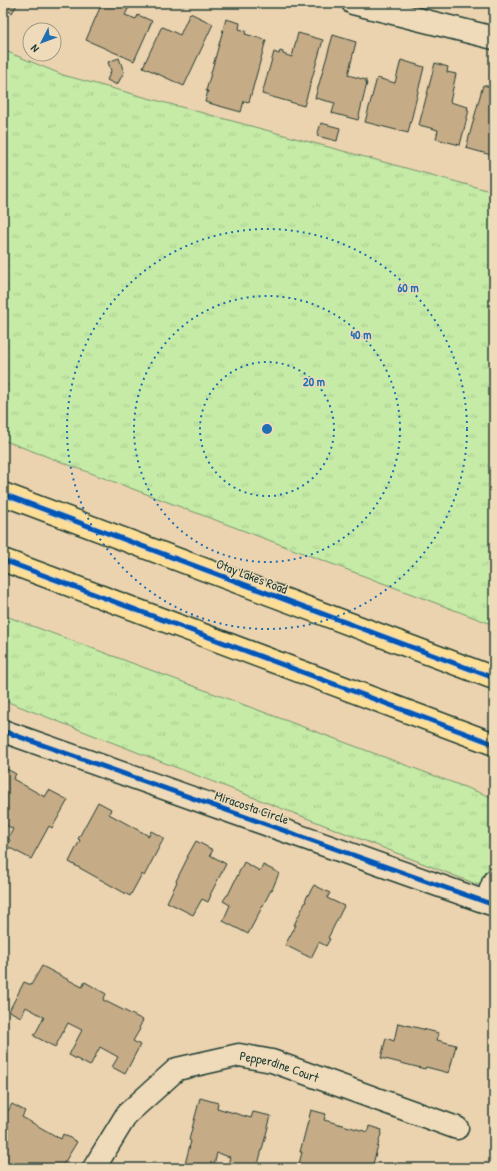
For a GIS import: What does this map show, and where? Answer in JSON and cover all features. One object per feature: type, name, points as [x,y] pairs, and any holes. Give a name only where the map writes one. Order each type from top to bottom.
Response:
[{"type":"main road","name":"Otay Lakes Road","points":[[3,494],[494,678]]},
{"type":"main road","points":[[3,560],[494,744]]},
{"type":"street","points":[[353,3],[494,38]]},
{"type":"street","name":"Miracosta Circle","points":[[3,731],[490,903]]},
{"type":"street","points":[[490,903],[494,881]]},
{"type":"street","name":"Pepperdine Court","points":[[94,1168],[127,1114],[177,1069],[239,1055],[272,1061],[457,1128]]},
{"type":"green space","points":[[3,50],[22,58],[22,62],[32,62],[63,75],[494,192],[494,625],[3,440]]},
{"type":"green space","points":[[3,615],[494,798],[494,891],[3,700]]},
{"type":"building","points":[[3,3],[18,3],[12,13],[3,8]]},
{"type":"building","points":[[102,3],[131,3],[125,15],[136,19],[138,15],[152,21],[134,61],[86,40]]},
{"type":"building","points":[[190,13],[213,24],[184,86],[143,67],[161,28],[163,27],[180,35]]},
{"type":"building","points":[[226,19],[240,23],[239,29],[246,31],[245,34],[266,40],[249,102],[244,101],[241,112],[205,102],[208,91],[206,91]]},
{"type":"building","points":[[298,33],[323,40],[304,106],[262,94],[274,52],[279,54],[280,51],[283,52],[283,54],[292,57]]},
{"type":"building","points":[[333,35],[356,42],[348,75],[366,80],[367,83],[358,120],[332,113],[335,103],[315,98]]},
{"type":"building","points":[[119,58],[124,72],[117,85],[107,80],[111,71],[108,62]]},
{"type":"building","points":[[401,60],[424,67],[408,133],[365,122],[377,78],[395,83]]},
{"type":"building","points":[[435,63],[448,67],[447,72],[456,74],[450,102],[468,107],[467,110],[469,110],[460,145],[436,139],[438,130],[419,125]]},
{"type":"building","points":[[483,85],[494,88],[494,166],[489,164],[491,155],[466,148]]},
{"type":"building","points":[[321,123],[340,128],[337,141],[317,136]]},
{"type":"building","points":[[3,767],[16,774],[13,779],[45,797],[49,790],[68,800],[52,828],[49,826],[31,859],[6,846],[10,840],[8,839],[13,829],[3,823]]},
{"type":"building","points":[[98,802],[111,809],[109,814],[149,836],[151,831],[164,838],[144,876],[142,874],[130,896],[69,862],[80,840],[78,839]]},
{"type":"building","points":[[196,841],[213,850],[210,855],[226,864],[208,902],[202,899],[193,915],[167,902],[187,857]]},
{"type":"building","points":[[244,862],[260,871],[263,865],[279,873],[272,890],[248,934],[223,921],[230,905],[223,901],[228,895]]},
{"type":"building","points":[[314,885],[330,893],[327,898],[344,906],[328,938],[330,939],[326,946],[319,942],[311,958],[285,945],[296,925],[294,925],[306,901],[305,900]]},
{"type":"building","points":[[42,966],[82,987],[85,982],[106,994],[103,1000],[143,1020],[133,1041],[140,1045],[125,1074],[112,1067],[118,1057],[100,1047],[90,1066],[69,1055],[82,1030],[68,1023],[55,1047],[34,1036],[44,1017],[26,1007],[21,1017],[9,1011],[24,982],[31,985]]},
{"type":"building","points":[[398,1023],[439,1033],[437,1040],[456,1045],[449,1073],[426,1067],[425,1069],[381,1058],[386,1038],[394,1041]]},
{"type":"building","points":[[200,1098],[218,1103],[217,1108],[251,1118],[253,1112],[271,1116],[257,1168],[227,1168],[230,1157],[217,1153],[213,1168],[199,1168],[185,1164],[191,1141],[189,1140]]},
{"type":"building","points":[[12,1104],[25,1111],[22,1117],[61,1139],[63,1134],[77,1142],[61,1168],[3,1168],[3,1119]]},
{"type":"building","points":[[311,1110],[326,1114],[324,1120],[368,1132],[369,1126],[382,1130],[372,1168],[298,1168],[302,1152],[300,1152]]},
{"type":"cycle path","points":[[3,494],[494,678]]},
{"type":"cycle path","points":[[3,560],[494,744]]},
{"type":"cycle path","points":[[3,731],[494,905]]}]
